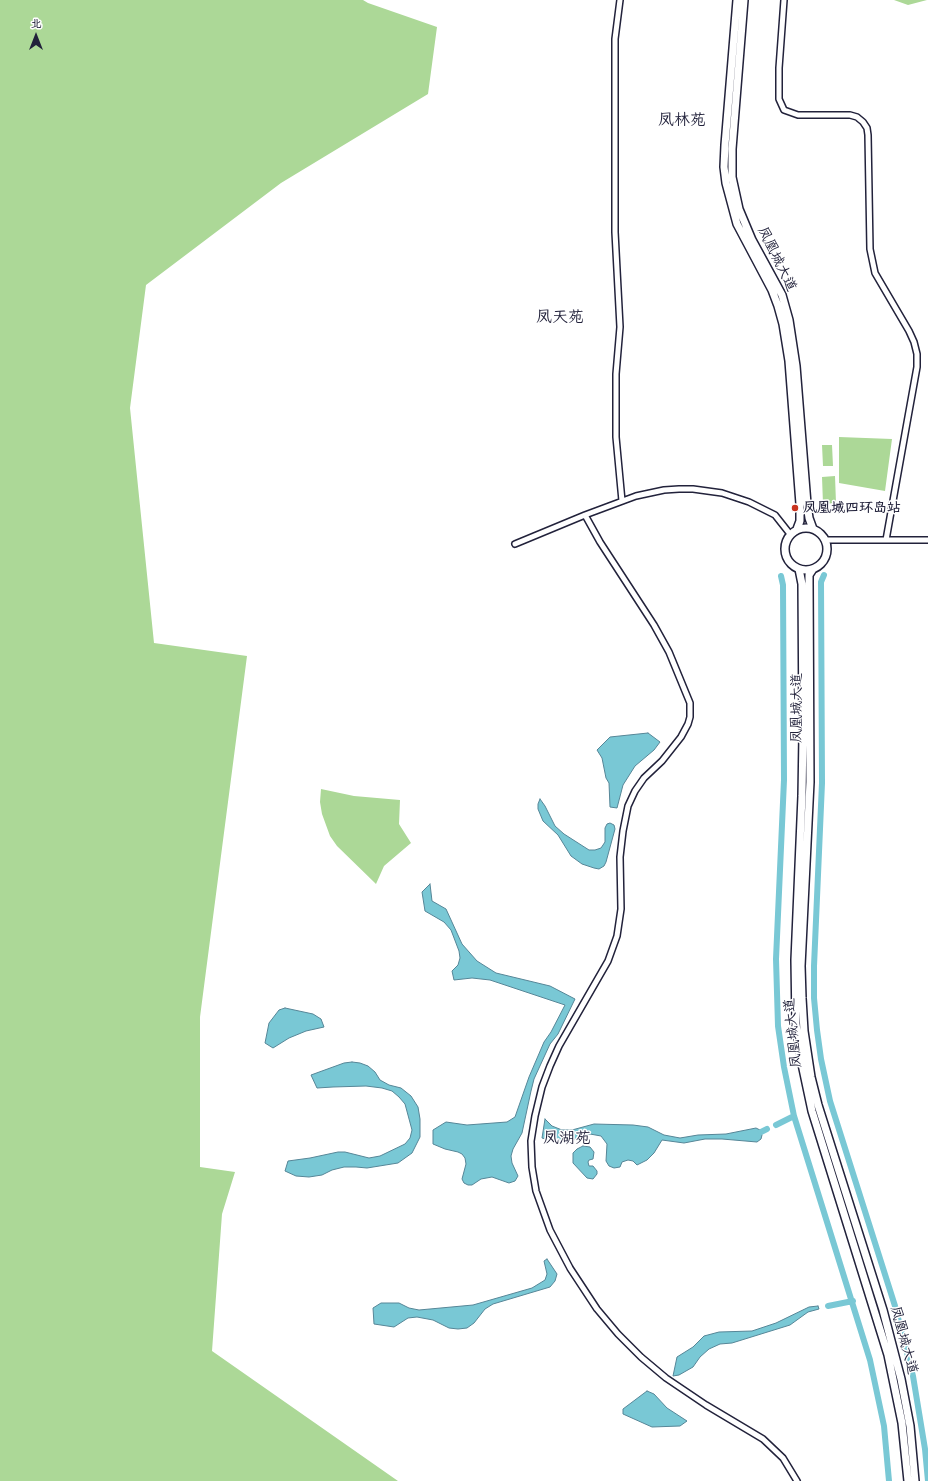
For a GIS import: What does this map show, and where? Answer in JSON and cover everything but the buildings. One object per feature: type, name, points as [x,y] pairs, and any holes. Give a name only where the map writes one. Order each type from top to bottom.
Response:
[{"type":"main road","name":"凤凰城大道","points":[[737,0],[724,167],[729,198],[738,224],[772,290],[783,324],[790,368],[800,504],[800,521],[797,530]]},
{"type":"main road","name":"凤凰城大道","points":[[744,0],[732,150],[734,188],[739,209],[782,295],[789,320],[796,366],[807,504],[809,518],[813,529]]},
{"type":"main road","points":[[805,527],[813,529],[825,540],[827,554],[824,560],[819,566],[808,570],[799,569],[792,566],[787,561],[784,554],[786,540],[790,534],[797,530],[805,527]]},
{"type":"main road","name":"凤凰城大道","points":[[799,569],[802,584],[803,734],[795,960],[795,1004],[797,1030],[804,1076],[812,1111],[888,1355],[902,1423],[908,1481]]},
{"type":"main road","name":"凤凰城大道","points":[[813,569],[809,575],[810,782],[801,966],[804,1031],[808,1061],[818,1105],[883,1310],[898,1365],[910,1426],[915,1481]]},
{"type":"street","points":[[620,0],[615,39],[615,232],[620,327],[616,374],[616,437],[622,501]]},
{"type":"street","points":[[784,0],[779,68],[779,99],[784,110],[798,115],[850,115],[857,117],[867,128],[870,248],[875,273],[909,331],[917,354],[908,417],[886,540]]},
{"type":"street","points":[[515,544],[622,501],[650,492],[672,489],[693,489],[722,493],[749,502],[775,515],[790,534]]},
{"type":"street","points":[[585,515],[600,542],[654,625],[669,652],[690,703],[690,717],[681,737],[662,761],[644,778],[635,791],[628,806],[620,857],[621,909],[617,936],[608,961],[559,1046],[542,1087],[531,1141],[532,1167],[536,1191],[550,1230],[567,1262],[589,1298],[618,1334],[641,1357],[666,1378],[706,1405],[763,1439],[783,1458],[797,1481]]},
{"type":"street","points":[[825,540],[928,540]]},
{"type":"green space","points":[[0,0],[363,0],[437,27],[428,94],[281,183],[146,285],[130,408],[154,643],[247,656],[200,1017],[200,1167],[235,1172],[222,1214],[212,1351],[398,1481],[0,1481]]},
{"type":"green space","points":[[894,0],[927,0],[908,5]]},
{"type":"green space","points":[[839,437],[892,439],[885,491],[839,483]]},
{"type":"green space","points":[[822,445],[832,445],[833,466],[823,466]]},
{"type":"green space","points":[[835,476],[836,503],[823,504],[822,477]]},
{"type":"green space","points":[[321,789],[354,796],[400,800],[399,824],[411,843],[384,866],[376,884],[337,846],[330,836],[322,814],[320,802]]},
{"type":"water","points":[[648,733],[660,742],[654,750],[635,766],[623,785],[617,808],[610,807],[609,783],[606,778],[602,758],[597,750],[610,737]]},
{"type":"water","points":[[540,799],[555,826],[564,834],[589,850],[601,848],[605,842],[605,828],[607,824],[610,823],[614,825],[615,829],[604,866],[599,869],[594,868],[582,864],[571,856],[558,835],[543,821],[538,809]]},
{"type":"water","points":[[430,884],[432,901],[446,909],[462,944],[477,961],[496,973],[550,986],[575,999],[558,1034],[550,1044],[534,1079],[522,1133],[513,1149],[511,1156],[512,1163],[518,1176],[515,1181],[509,1183],[492,1177],[481,1179],[472,1185],[464,1183],[462,1179],[466,1164],[465,1158],[458,1152],[433,1144],[433,1130],[446,1122],[467,1125],[507,1122],[515,1117],[529,1077],[544,1042],[565,1005],[490,980],[472,978],[454,980],[452,971],[458,965],[460,958],[459,951],[451,930],[444,922],[425,911],[422,892]]},
{"type":"water","points":[[285,1008],[313,1014],[321,1019],[324,1027],[306,1031],[289,1038],[273,1048],[265,1043],[269,1023],[279,1010]]},
{"type":"water","points":[[352,1062],[368,1066],[375,1072],[380,1080],[389,1085],[401,1088],[411,1096],[418,1107],[420,1119],[420,1137],[412,1153],[398,1163],[367,1168],[344,1167],[332,1170],[322,1175],[309,1177],[296,1176],[285,1171],[288,1161],[338,1152],[345,1152],[369,1158],[380,1156],[405,1144],[410,1138],[412,1130],[405,1104],[392,1091],[366,1086],[317,1088],[311,1075],[344,1063]]},
{"type":"water","points":[[545,1119],[552,1126],[562,1130],[572,1130],[594,1124],[633,1125],[648,1127],[664,1135],[680,1138],[698,1135],[726,1134],[756,1128],[760,1130],[762,1135],[761,1139],[757,1142],[705,1139],[684,1143],[662,1140],[654,1153],[647,1160],[637,1165],[633,1161],[628,1160],[622,1162],[620,1167],[614,1168],[609,1166],[606,1161],[607,1144],[601,1136],[590,1134],[571,1141],[556,1142],[542,1138]]},
{"type":"water","points":[[583,1146],[590,1147],[594,1152],[593,1159],[589,1160],[588,1162],[589,1166],[593,1166],[597,1171],[597,1174],[593,1179],[587,1178],[573,1163],[573,1153]]},
{"type":"water","points":[[547,1259],[557,1274],[555,1281],[550,1287],[493,1304],[485,1309],[474,1323],[467,1328],[449,1328],[433,1320],[417,1317],[408,1318],[394,1327],[374,1324],[373,1308],[381,1303],[399,1303],[409,1308],[419,1310],[473,1305],[532,1288],[545,1280],[547,1274],[544,1261]]},
{"type":"water","points":[[818,1306],[819,1309],[808,1312],[790,1325],[732,1343],[720,1344],[709,1349],[700,1357],[693,1367],[679,1375],[673,1376],[677,1357],[693,1347],[704,1336],[719,1332],[752,1331],[776,1323],[809,1307]]},
{"type":"water","points":[[647,1391],[654,1394],[667,1408],[687,1421],[680,1426],[652,1427],[623,1414],[623,1409]]},
{"type":"waterway","points":[[824,575],[821,582],[822,783],[814,966],[814,998],[817,1030],[821,1059],[830,1101],[895,1306],[913,1376],[925,1449],[928,1481]]},
{"type":"waterway","points":[[781,576],[783,585],[784,780],[776,959],[778,1026],[784,1067],[794,1116],[870,1360],[884,1426],[889,1481]]},
{"type":"waterway","points":[[776,1125],[794,1116]]},
{"type":"waterway","points":[[761,1132],[767,1129]]},
{"type":"waterway","points":[[828,1306],[853,1301]]},
{"type":"place","name":"凤凰城四环岛站","points":[[795,508]]},
{"type":"district","name":"凤林苑","points":[[682,120]]},
{"type":"district","name":"凤天苑","points":[[560,317]]},
{"type":"district","name":"凤湖苑","points":[[567,1138]]}]
